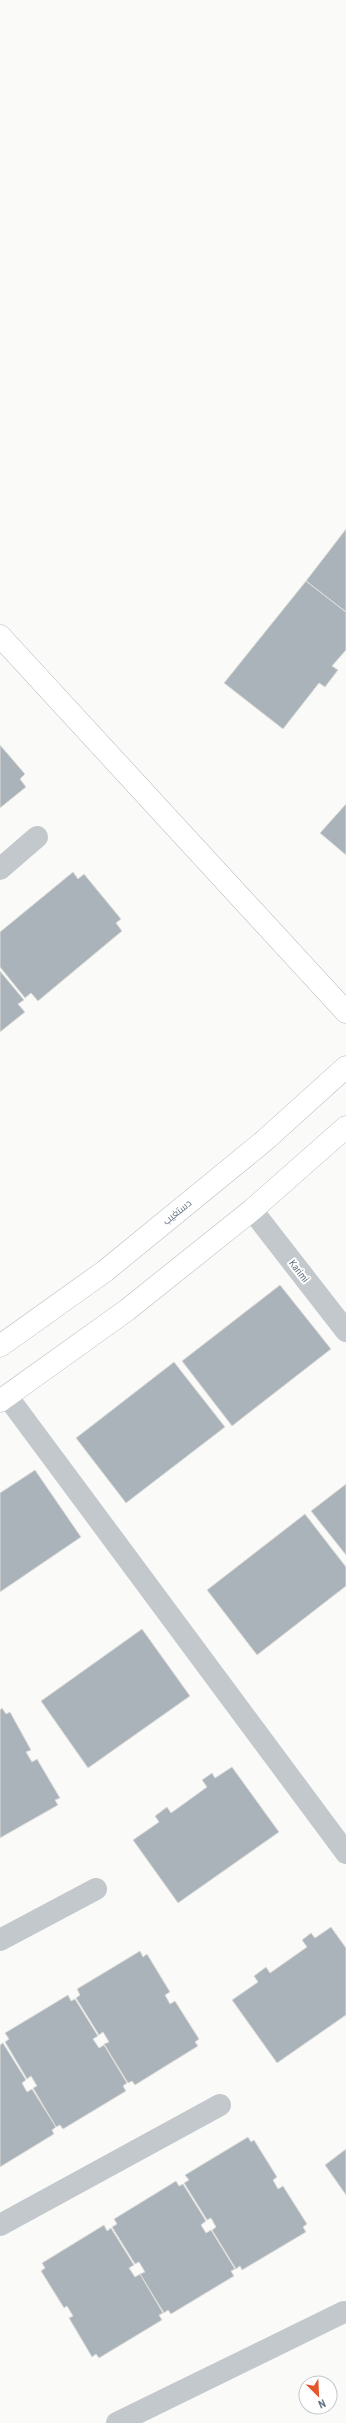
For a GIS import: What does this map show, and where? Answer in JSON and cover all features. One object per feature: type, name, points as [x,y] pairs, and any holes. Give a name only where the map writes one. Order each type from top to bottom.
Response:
[{"type":"street","points":[[0,636],[346,1012]]},
{"type":"street","points":[[0,869],[37,837]]},
{"type":"street","name":"دستغیب","points":[[0,1346],[105,1271],[264,1141],[346,1067]]},
{"type":"street","points":[[346,1127],[252,1210],[127,1310],[3,1398],[346,1853]]},
{"type":"street","name":"Karimi","points":[[252,1210],[346,1331]]},
{"type":"street","points":[[0,1940],[96,1889]]},
{"type":"street","points":[[0,2225],[220,2105]]},
{"type":"street","points":[[117,2423],[344,2312]]},
{"type":"building","points":[[346,529],[346,612],[306,581]]},
{"type":"building","points":[[306,581],[346,612],[346,650],[332,666],[338,670],[325,687],[319,683],[283,729],[224,683]]},
{"type":"building","points":[[0,745],[25,774],[20,779],[26,787],[0,808]]},
{"type":"building","points":[[346,804],[346,855],[320,833]]},
{"type":"building","points":[[73,872],[78,879],[84,874],[121,919],[116,923],[122,931],[38,1001],[31,993],[25,998],[0,967],[0,932]]},
{"type":"building","points":[[0,971],[24,1000],[18,1004],[25,1012],[0,1032]]},
{"type":"building","points":[[280,1285],[331,1349],[232,1426],[182,1361]]},
{"type":"building","points":[[174,1362],[225,1427],[126,1503],[76,1438]]},
{"type":"building","points":[[35,1470],[81,1537],[0,1592],[0,1493]]},
{"type":"building","points":[[346,1484],[346,1555],[311,1511]]},
{"type":"building","points":[[305,1514],[346,1567],[346,1586],[257,1655],[207,1590]]},
{"type":"building","points":[[142,1629],[190,1696],[88,1768],[41,1701]]},
{"type":"building","points":[[2,1708],[6,1714],[10,1712],[31,1750],[26,1752],[32,1762],[37,1759],[60,1798],[55,1800],[58,1805],[0,1838],[0,1710]]},
{"type":"building","points":[[232,1767],[279,1832],[178,1903],[133,1840],[159,1822],[155,1816],[167,1807],[171,1813],[207,1787],[202,1780],[212,1773],[215,1778]]},
{"type":"building","points":[[331,1927],[346,1948],[346,2015],[277,2063],[232,2000],[258,1982],[254,1976],[266,1967],[270,1973],[307,1947],[302,1940],[311,1933],[315,1938]]},
{"type":"building","points":[[140,1951],[143,1957],[147,1954],[170,1992],[165,1995],[170,2004],[175,2001],[199,2039],[195,2042],[198,2046],[135,2085],[132,2081],[128,2083],[104,2044],[109,2042],[103,2032],[99,2035],[76,1998],[80,1995],[77,1989]]},
{"type":"building","points":[[68,1995],[71,2001],[75,1999],[98,2036],[93,2039],[99,2048],[104,2045],[127,2083],[123,2086],[126,2091],[63,2129],[60,2125],[56,2127],[33,2088],[37,2086],[31,2076],[27,2079],[5,2042],[9,2039],[5,2033]]},
{"type":"building","points":[[3,2043],[26,2080],[22,2083],[27,2092],[32,2089],[56,2127],[52,2130],[54,2134],[0,2167],[0,2045]]},
{"type":"building","points":[[248,2137],[251,2142],[254,2140],[277,2177],[273,2180],[278,2189],[283,2186],[307,2224],[303,2227],[306,2232],[242,2270],[240,2266],[236,2269],[212,2230],[216,2227],[211,2218],[207,2220],[184,2183],[189,2180],[185,2175]]},
{"type":"building","points":[[346,2149],[346,2195],[325,2165]]},
{"type":"building","points":[[176,2181],[179,2186],[183,2184],[206,2221],[201,2225],[206,2233],[211,2230],[235,2269],[231,2271],[234,2276],[171,2314],[168,2310],[164,2313],[140,2274],[145,2272],[139,2262],[135,2264],[112,2227],[117,2224],[114,2219]]},
{"type":"building","points":[[104,2225],[107,2231],[111,2228],[134,2265],[129,2268],[135,2277],[140,2274],[163,2313],[159,2315],[162,2320],[99,2358],[96,2354],[92,2357],[69,2318],[73,2316],[67,2306],[64,2308],[41,2271],[45,2268],[42,2263]]}]
